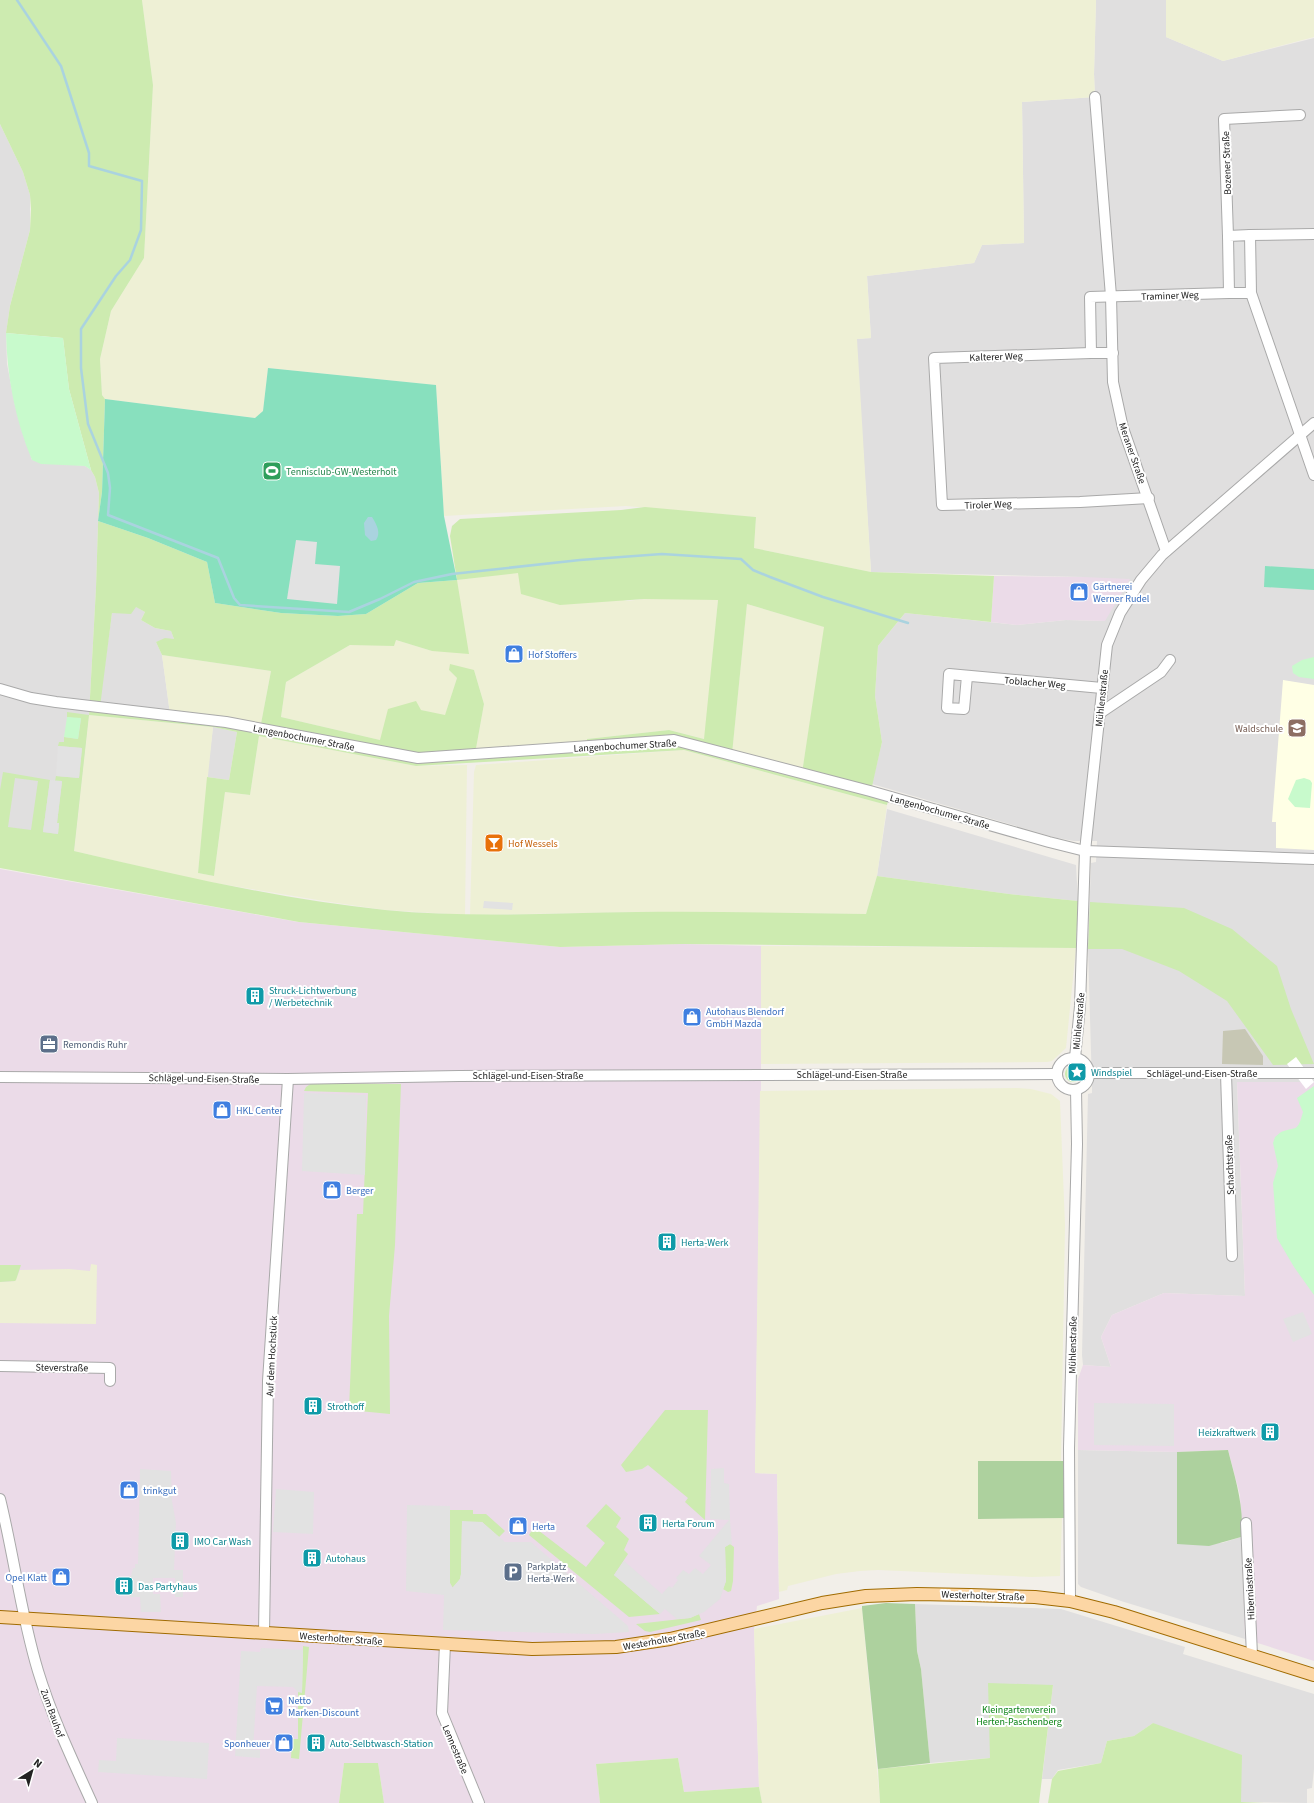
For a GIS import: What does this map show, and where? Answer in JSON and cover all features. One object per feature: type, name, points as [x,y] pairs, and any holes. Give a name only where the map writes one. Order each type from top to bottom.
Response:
[{"type":"main road","name":"Westerholter Straße","points":[[0,1617],[445,1644],[532,1648],[616,1647],[690,1635],[822,1603],[866,1596],[970,1594],[1035,1597],[1070,1601],[1114,1612],[1314,1675]]},
{"type":"street","name":"Meraner Straße","points":[[1095,97],[1111,296],[1114,382],[1123,428],[1149,498],[1166,551]]},
{"type":"street","name":"Bozener Straße","points":[[1229,293],[1224,118],[1300,115]]},
{"type":"street","points":[[1228,236],[1314,234]]},
{"type":"street","points":[[1250,235],[1251,293],[1314,475]]},
{"type":"street","name":"Traminer Weg","points":[[1111,296],[1229,293]]},
{"type":"street","points":[[1229,293],[1251,293]]},
{"type":"street","points":[[1111,296],[1090,297],[1091,353],[1113,353]]},
{"type":"street","name":"Kalterer Weg","points":[[936,390],[934,358],[1091,353]]},
{"type":"street","name":"Tiroler Weg","points":[[936,390],[942,505],[1080,502],[1149,498]]},
{"type":"street","name":"Mühlenstraße","points":[[1075,1058],[1080,1006],[1085,851],[1107,645],[1120,613],[1141,580],[1166,551],[1314,423]]},
{"type":"street","points":[[1100,713],[1161,672],[1170,660]]},
{"type":"street","name":"Toblacher Weg","points":[[967,676],[1102,688]]},
{"type":"street","name":"Langenbochumer Straße","points":[[0,690],[31,698],[56,702],[226,722],[418,758],[674,740],[825,779],[1085,851],[1314,859]]},
{"type":"street","points":[[1075,1058],[1084,1063],[1089,1073],[1086,1084],[1076,1090],[1069,1090],[1062,1087],[1056,1074],[1059,1064],[1062,1061],[1075,1058]]},
{"type":"street","name":"Schlägel-und-Eisen-Straße","points":[[1089,1073],[1314,1073]]},
{"type":"street","name":"Schlägel-und-Eisen-Straße","points":[[0,1077],[288,1079],[459,1076],[1056,1074]]},
{"type":"street","name":"Schachtstraße","points":[[1226,1074],[1232,1256]]},
{"type":"street","name":"Auf dem Hochstück","points":[[264,1633],[268,1381],[288,1079]]},
{"type":"street","name":"Mühlenstraße","points":[[1070,1601],[1069,1448],[1077,1144],[1076,1090]]},
{"type":"street","name":"Steverstraße","points":[[0,1366],[110,1368],[110,1381]]},
{"type":"street","name":"Zum Bauhof","points":[[0,1499],[25,1619],[38,1669],[54,1719],[92,1803]]},
{"type":"street","name":"Hiberniastraße","points":[[1246,1523],[1252,1655]]},
{"type":"street","name":"Lennestraße","points":[[445,1644],[442,1713],[479,1803]]},
{"type":"shaded area","points":[[142,0],[1096,0],[1094,74],[1095,97],[1022,102],[1024,243],[982,245],[974,263],[867,276],[871,338],[857,339],[871,572],[754,548],[756,517],[626,506],[444,516],[436,385],[268,368],[263,411],[256,418],[105,399],[102,395],[100,359],[111,311],[144,258],[153,85]]},
{"type":"shaded area","points":[[1096,0],[1166,0],[1166,37],[1223,61],[1314,38],[1314,1082],[1237,1082],[1245,1296],[1164,1293],[1112,1315],[1101,1337],[1111,1367],[1083,1365],[1082,1355],[1088,1094],[1092,1093],[1088,949],[1091,863],[1096,862],[1097,841],[1074,841],[1057,838],[872,784],[882,742],[875,696],[878,646],[905,613],[1017,625],[1066,620],[1105,621],[1083,577],[871,572],[856,339],[871,338],[867,276],[974,263],[982,245],[1024,243],[1022,102],[1095,97],[1094,74]]},
{"type":"shaded area","points":[[1166,0],[1314,0],[1314,37],[1223,61],[1166,37]]},
{"type":"shaded area","points":[[0,124],[23,172],[30,195],[30,230],[10,306],[6,333],[7,364],[15,405],[32,460],[85,466],[91,470],[95,477],[99,493],[96,588],[89,715],[74,851],[0,834]]},
{"type":"shaded area","points":[[1232,240],[1245,240],[1247,288],[1233,288]]},
{"type":"shaded area","points":[[1094,300],[1106,300],[1108,349],[1096,349]]},
{"type":"shaded area","points":[[296,540],[317,542],[315,564],[340,566],[337,604],[287,599]]},
{"type":"shaded area","points":[[519,572],[627,601],[644,599],[718,599],[705,739],[669,730],[587,739],[587,748],[475,754],[484,704],[474,670],[449,670],[457,678],[445,716],[421,710],[380,740],[281,717],[286,682],[350,645],[396,640],[432,651],[457,580]]},
{"type":"shaded area","points":[[994,576],[1130,579],[1105,621],[1066,620],[1017,625],[991,622]]},
{"type":"shaded area","points":[[747,604],[825,627],[802,773],[732,754]]},
{"type":"shaded area","points":[[135,606],[145,612],[141,620],[155,628],[171,631],[174,639],[156,642],[162,655],[170,714],[99,707],[112,613],[128,613]]},
{"type":"shaded area","points":[[162,655],[271,671],[260,729],[170,714]]},
{"type":"shaded area","name":"Waldschule","points":[[1283,680],[1314,685],[1314,850],[1276,848],[1276,822],[1272,822]]},
{"type":"shaded area","points":[[89,715],[213,727],[198,873],[214,876],[225,792],[250,795],[259,736],[416,766],[467,765],[465,915],[385,910],[330,902],[197,880],[74,851]]},
{"type":"shaded area","points":[[213,727],[237,732],[229,780],[207,777]]},
{"type":"shaded area","points":[[58,746],[82,748],[79,778],[56,776]]},
{"type":"shaded area","points":[[684,750],[887,805],[877,876],[866,914],[650,912],[470,915],[474,772],[476,765]]},
{"type":"shaded area","points":[[50,780],[62,781],[57,823],[59,823],[58,834],[43,832]]},
{"type":"shaded area","points":[[887,809],[1076,865],[1078,901],[1009,894],[877,876]]},
{"type":"shaded area","points":[[0,869],[298,922],[560,947],[683,944],[761,946],[761,1083],[755,1473],[777,1474],[779,1599],[757,1606],[754,1629],[759,1787],[684,1792],[678,1758],[596,1764],[600,1803],[384,1803],[378,1763],[344,1763],[339,1803],[0,1803]]},
{"type":"shaded area","points":[[484,901],[513,903],[512,910],[483,908]]},
{"type":"shaded area","points":[[761,946],[1076,948],[1066,1048],[1052,1061],[1047,1062],[761,1064]]},
{"type":"shaded area","points":[[1245,1029],[1263,1056],[1263,1065],[1222,1064],[1223,1031]]},
{"type":"shaded area","points":[[1237,1082],[1314,1082],[1314,1661],[1245,1639],[1240,1495],[1228,1450],[1177,1452],[1078,1450],[1078,1379],[1083,1365],[1111,1367],[1101,1337],[1112,1315],[1164,1293],[1245,1296]]},
{"type":"shaded area","points":[[1031,1089],[1051,1094],[1060,1101],[1065,1225],[1061,1461],[978,1461],[978,1519],[1062,1518],[1060,1576],[1032,1577],[878,1570],[860,1571],[836,1574],[788,1586],[787,1590],[779,1592],[777,1474],[755,1473],[760,1091]]},
{"type":"shaded area","points":[[304,1093],[366,1095],[365,1175],[302,1171]]},
{"type":"shaded area","points":[[91,1264],[97,1265],[96,1324],[0,1323],[0,1282],[15,1281],[20,1270],[69,1269],[90,1271]]},
{"type":"shaded area","points":[[1303,1312],[1312,1334],[1293,1342],[1283,1319]]},
{"type":"shaded area","points":[[1094,1403],[1174,1404],[1174,1446],[1094,1445]]},
{"type":"shaded area","points":[[1078,1450],[1177,1452],[1177,1544],[1222,1543],[1241,1537],[1245,1639],[1121,1601],[1081,1587],[1078,1584]]},
{"type":"shaded area","points":[[724,1468],[724,1483],[729,1484],[732,1545],[730,1544],[725,1547],[726,1581],[720,1599],[704,1612],[690,1618],[677,1619],[665,1609],[660,1614],[614,1575],[624,1561],[662,1594],[669,1586],[672,1588],[678,1580],[676,1578],[683,1570],[689,1574],[695,1568],[703,1574],[711,1565],[699,1556],[729,1520],[710,1519],[711,1469]]},
{"type":"shaded area","points":[[140,1469],[171,1471],[172,1501],[176,1523],[174,1570],[183,1570],[183,1597],[175,1597],[175,1578],[153,1578],[153,1594],[160,1594],[161,1612],[141,1612],[140,1597],[129,1597],[129,1576],[131,1576],[133,1568],[135,1568],[135,1564],[138,1564]]},
{"type":"shaded area","points":[[276,1489],[314,1492],[313,1534],[273,1532]]},
{"type":"shaded area","name":"Parkplatz Herta-Werk","points":[[407,1505],[450,1506],[450,1583],[452,1588],[460,1579],[461,1574],[462,1521],[482,1522],[505,1542],[531,1542],[628,1626],[629,1632],[594,1634],[443,1630],[444,1595],[406,1591]]},
{"type":"shaded area","points":[[915,1604],[1061,1609],[1185,1647],[1183,1654],[1314,1694],[1314,1769],[1312,1788],[1307,1789],[1307,1803],[1241,1802],[1153,1723],[1134,1736],[1107,1741],[1101,1763],[1058,1770],[1052,1779],[1042,1779],[1053,1685],[990,1758],[930,1763],[921,1669],[917,1651]]},
{"type":"shaded area","points":[[862,1608],[880,1803],[762,1803],[759,1787],[754,1629]]},
{"type":"shaded area","points":[[261,1648],[303,1650],[302,1693],[298,1692],[293,1687],[257,1686],[253,1750],[260,1750],[260,1758],[235,1756],[241,1651],[260,1652]]},
{"type":"shaded area","points":[[117,1738],[209,1743],[207,1779],[98,1772],[99,1760],[116,1761]]},
{"type":"green space","points":[[0,0],[142,0],[153,85],[144,258],[111,311],[100,359],[102,395],[105,399],[102,492],[98,520],[99,493],[95,477],[91,470],[69,389],[63,338],[6,333],[10,306],[30,230],[31,209],[30,195],[23,172],[0,124]]},
{"type":"green space","points":[[6,333],[63,338],[69,389],[91,470],[85,466],[41,464],[32,460],[21,429],[13,398],[8,365]]},
{"type":"green space","name":"Tennisclub-GW-Westerholt","points":[[268,368],[436,385],[444,516],[457,580],[418,583],[366,614],[338,616],[281,613],[215,603],[207,562],[148,538],[98,521],[102,492],[105,399],[255,418],[263,411]]},
{"type":"green space","points":[[645,507],[756,517],[754,548],[871,572],[994,576],[991,622],[905,613],[878,646],[875,696],[882,742],[871,791],[889,797],[887,805],[684,750],[416,766],[259,736],[250,795],[225,792],[214,876],[198,873],[207,777],[229,780],[237,732],[213,727],[89,715],[98,521],[148,538],[207,562],[215,603],[281,613],[338,616],[366,614],[418,583],[457,580],[450,536],[452,526],[460,519],[621,510]],"holes":[[[518,573],[521,594],[560,605],[644,599],[718,600],[704,739],[669,730],[587,739],[587,747],[475,754],[484,704],[474,670],[450,664],[449,670],[457,678],[445,715],[421,710],[416,701],[388,709],[380,740],[281,717],[286,682],[350,645],[394,646],[396,640],[432,651],[469,654],[457,580]],[[747,604],[824,627],[802,773],[732,754]],[[136,607],[145,612],[141,620],[155,628],[171,631],[174,639],[165,638],[156,642],[162,655],[271,671],[260,729],[100,707],[112,613],[131,614]]]},
{"type":"green space","points":[[1265,566],[1314,569],[1314,590],[1264,587]]},
{"type":"green space","points":[[1314,657],[1314,679],[1299,677],[1293,673],[1292,666],[1302,660]]},
{"type":"green space","points":[[67,712],[89,715],[74,851],[112,860],[306,900],[385,910],[448,914],[694,912],[866,914],[877,876],[1009,894],[1078,901],[1076,948],[683,944],[560,947],[299,922],[0,868],[0,790],[3,772],[50,780],[43,832],[58,834],[59,823],[57,823],[62,782],[55,781],[56,776],[79,778],[82,748],[58,746],[59,742],[64,742],[64,737],[78,739],[81,719],[67,717]],"holes":[[[15,778],[38,781],[31,830],[8,827]]]},
{"type":"green space","points":[[67,717],[81,718],[78,739],[64,737]]},
{"type":"green space","points":[[1304,778],[1310,780],[1312,783],[1310,808],[1295,807],[1288,799],[1296,780]]},
{"type":"green space","points":[[1090,902],[1184,908],[1232,929],[1277,966],[1291,1009],[1314,1064],[1273,1065],[1227,1001],[1179,971],[1122,949],[1088,949]]},
{"type":"green space","points":[[1070,1066],[1076,1066],[1081,1071],[1079,1080],[1076,1082],[1070,1082],[1065,1077],[1065,1071]]},
{"type":"green space","points":[[312,1083],[401,1084],[395,1245],[389,1316],[390,1414],[349,1410],[357,1214],[363,1214],[368,1093],[304,1091],[306,1087]]},
{"type":"green space","points":[[1314,1086],[1314,1295],[1294,1267],[1277,1238],[1273,1183],[1278,1166],[1273,1143],[1275,1137],[1281,1132],[1296,1128],[1298,1126],[1303,1112],[1297,1098]]},
{"type":"green space","points":[[0,1265],[21,1265],[15,1281],[0,1282]]},
{"type":"green space","points":[[665,1410],[708,1410],[705,1520],[685,1502],[688,1498],[648,1465],[642,1469],[626,1472],[621,1465]]},
{"type":"green space","points":[[1228,1450],[1242,1515],[1241,1537],[1209,1546],[1177,1544],[1177,1452]]},
{"type":"green space","points":[[978,1461],[1066,1461],[1066,1518],[978,1519]]},
{"type":"green space","points":[[606,1504],[621,1518],[616,1527],[629,1539],[624,1550],[628,1554],[614,1575],[660,1614],[629,1617],[529,1535],[534,1527],[586,1567],[605,1543],[586,1526]]},
{"type":"green space","points":[[450,1510],[473,1510],[473,1514],[486,1514],[505,1531],[499,1537],[482,1522],[462,1522],[461,1574],[460,1579],[453,1588],[450,1583]]},
{"type":"green space","points":[[730,1544],[734,1547],[733,1581],[731,1591],[728,1592],[723,1589],[726,1581],[725,1547]]},
{"type":"green space","points":[[886,1603],[915,1604],[917,1651],[921,1669],[930,1763],[878,1769],[862,1606]]},
{"type":"green space","points":[[699,1614],[701,1620],[650,1632],[645,1631],[636,1624],[690,1618]]},
{"type":"green space","points":[[303,1646],[309,1647],[299,1759],[291,1758],[292,1739],[298,1739],[298,1692],[302,1692]]},
{"type":"green space","name":"Kleingartenverein Herten-Paschenberg","points":[[988,1683],[1053,1685],[1039,1803],[880,1803],[878,1769],[990,1758]]},
{"type":"green space","points":[[1153,1723],[1242,1755],[1241,1802],[1264,1803],[1048,1803],[1052,1779],[1058,1771],[1101,1763],[1107,1741],[1134,1736]]},
{"type":"green space","points":[[678,1758],[684,1792],[759,1787],[762,1803],[600,1803],[596,1764]]},
{"type":"green space","points":[[344,1763],[378,1763],[384,1803],[339,1803]]},
{"type":"water","points":[[368,517],[372,517],[377,526],[378,535],[376,540],[371,541],[365,535],[364,523]]},
{"type":"pier","points":[[1296,1057],[1314,1082],[1306,1089],[1287,1064]]},
{"type":"waterway","points":[[17,0],[61,66],[89,153],[89,166],[142,181],[141,230],[130,260],[116,276],[81,329],[81,368],[88,424],[108,473],[110,488],[108,515],[218,558],[234,598],[240,605],[349,612],[414,582],[452,574],[580,560],[662,554],[741,559],[753,570],[770,577],[823,597],[908,623]]},
{"type":"place","name":"Tennisclub-GW-Westerholt","points":[[272,471]]},
{"type":"place","name":"Gärtnerei Werner Rudel","points":[[1079,592]]},
{"type":"place","name":"Hof Stoffers","points":[[514,654]]},
{"type":"place","name":"Waldschule","points":[[1297,728]]},
{"type":"place","name":"Hof Wessels","points":[[494,843]]},
{"type":"place","name":"Struck-Lichtwerbung / Werbetechnik","points":[[255,996]]},
{"type":"place","name":"Autohaus Blendorf GmbH Mazda","points":[[692,1017]]},
{"type":"place","name":"Remondis Ruhr","points":[[49,1044]]},
{"type":"place","name":"Windspiel","points":[[1077,1072]]},
{"type":"place","name":"HKL Center","points":[[222,1110]]},
{"type":"place","name":"Berger","points":[[332,1190]]},
{"type":"place","name":"Herta-Werk","points":[[667,1242]]},
{"type":"place","name":"Strothoff","points":[[313,1406]]},
{"type":"place","name":"Heizkraftwerk","points":[[1270,1432]]},
{"type":"place","name":"trinkgut","points":[[129,1490]]},
{"type":"place","name":"Herta Forum","points":[[648,1523]]},
{"type":"place","name":"Herta","points":[[518,1526]]},
{"type":"place","name":"IMO Car Wash","points":[[180,1541]]},
{"type":"place","name":"Autohaus","points":[[312,1558]]},
{"type":"place","name":"Parkplatz Herta-Werk","points":[[513,1572]]},
{"type":"place","name":"Opel Klatt","points":[[61,1577]]},
{"type":"place","name":"Das Partyhaus","points":[[124,1586]]},
{"type":"place","name":"Netto Marken-Discount","points":[[274,1706]]},
{"type":"place","name":"Sponheuer","points":[[284,1743]]},
{"type":"place","name":"Auto-Selbtwasch-Station","points":[[316,1743]]}]
